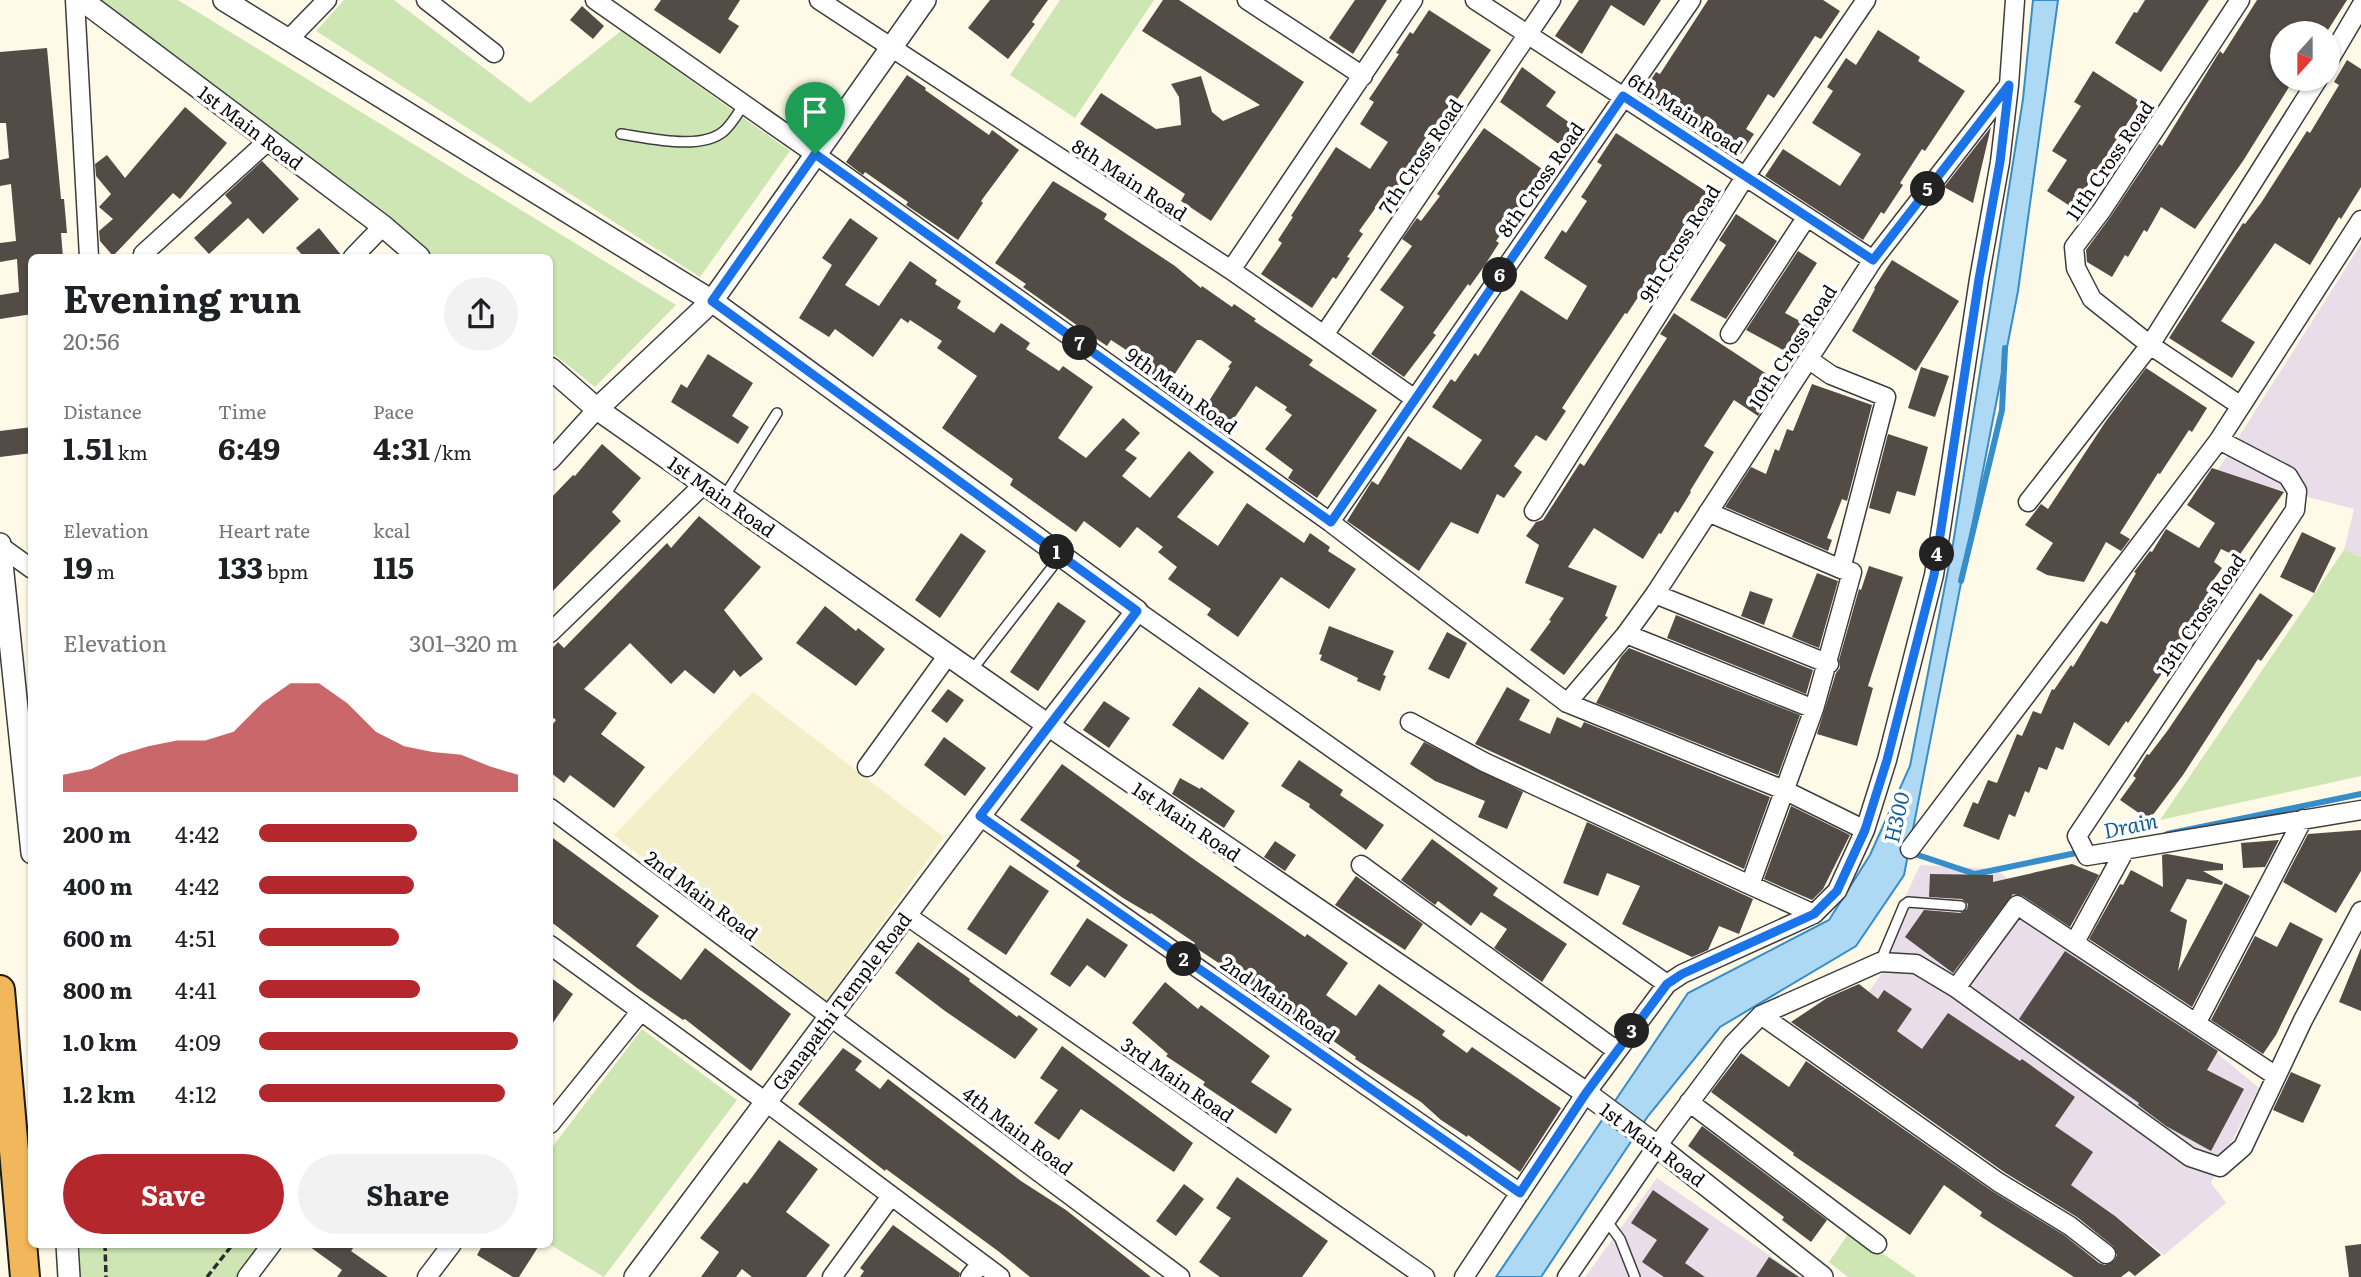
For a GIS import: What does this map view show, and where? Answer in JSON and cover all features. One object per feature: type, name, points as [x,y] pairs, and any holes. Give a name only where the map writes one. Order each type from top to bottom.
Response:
[{"type":"highway","points":[[0,990],[25,1277]]},
{"type":"street","points":[[75,0],[89,254]]},
{"type":"street","name":"1st Main Road","points":[[82,0],[383,226],[416,254]]},
{"type":"street","points":[[224,0],[712,301],[1137,611],[1667,984]]},
{"type":"street","points":[[289,39],[327,0]]},
{"type":"street","points":[[426,0],[494,53]]},
{"type":"street","name":"9th Main Road","points":[[595,0],[1331,522],[1567,703],[1784,790],[1865,830]]},
{"type":"street","name":"8th Main Road","points":[[818,0],[1231,270],[1415,399]]},
{"type":"street","points":[[553,458],[597,409],[712,301],[925,0]]},
{"type":"street","points":[[1247,0],[1363,75]]},
{"type":"street","points":[[1231,270],[1413,0]]},
{"type":"street","name":"6th Main Road","points":[[1475,0],[1873,260]]},
{"type":"street","name":"7th Cross Road","points":[[1324,335],[1551,0]]},
{"type":"street","name":"8th Cross Road","points":[[1331,522],[1691,0]]},
{"type":"street","name":"9th Cross Road","points":[[1534,511],[1745,177],[1867,0]]},
{"type":"street","points":[[1464,1277],[1586,1093],[1667,984],[1682,974],[1814,914],[1837,891],[1865,830],[1887,760],[1934,575],[1979,279],[2000,162],[2015,0]]},
{"type":"street","name":"11th Cross Road","points":[[2240,0],[2102,211],[2074,247],[2076,268],[2092,299],[2150,345],[2241,406]]},
{"type":"street","points":[[2340,42],[2361,6]]},
{"type":"street","name":"10th Cross Road","points":[[1567,703],[1626,634],[1655,594],[1873,260],[2009,85]]},
{"type":"street","points":[[2028,502],[2150,345],[2310,91]]},
{"type":"street","points":[[143,254],[269,140]]},
{"type":"street","points":[[1730,334],[1806,218]]},
{"type":"street","points":[[1910,849],[2219,440],[2361,220]]},
{"type":"street","points":[[356,254],[383,226]]},
{"type":"street","points":[[1808,359],[1830,375],[1886,397],[1841,569]]},
{"type":"street","name":"1st Main Road","points":[[553,371],[597,409],[1048,725],[1586,1093],[1822,1277]]},
{"type":"street","name":"13th Cross Road","points":[[2125,849],[2087,856],[2077,836],[2295,510],[2297,491],[2288,476],[2219,440]]},
{"type":"street","points":[[553,630],[704,484]]},
{"type":"street","points":[[1708,512],[1852,572],[1815,709],[1750,884]]},
{"type":"street","points":[[0,545],[28,566]]},
{"type":"street","points":[[0,545],[26,748],[28,783]]},
{"type":"street","points":[[1655,594],[1829,664]]},
{"type":"street","name":"Ganapathi Temple Road","points":[[635,1277],[1048,725],[1137,611]]},
{"type":"street","points":[[1626,634],[1815,709]]},
{"type":"street","points":[[867,767],[948,655]]},
{"type":"street","points":[[1410,722],[1484,762],[1814,914]]},
{"type":"street","name":"2nd Main Road","points":[[553,810],[830,1016]]},
{"type":"street","points":[[2075,942],[2125,849],[2361,810]]},
{"type":"street","name":"2nd Main Road","points":[[980,816],[1520,1193]]},
{"type":"street","points":[[2197,1022],[2303,819]]},
{"type":"street","points":[[1362,865],[1617,1051]]},
{"type":"street","points":[[1956,988],[2017,905],[2276,1076]]},
{"type":"street","points":[[1567,1277],[1689,1102],[1733,1044],[1761,1015],[1880,962],[1916,964],[1956,988],[2190,1157],[2220,1167],[2243,1147],[2303,1020],[2361,911]]},
{"type":"street","name":"3rd Main Road","points":[[906,915],[1425,1277]]},
{"type":"street","points":[[553,947],[891,1196],[975,1270],[1000,1277]]},
{"type":"street","points":[[553,1120],[641,1011]]},
{"type":"street","points":[[1761,1015],[1998,1182],[2070,1226],[2105,1254]]},
{"type":"street","name":"4th Main Road","points":[[830,1016],[1180,1277]]},
{"type":"street","points":[[1689,1102],[1877,1244]]},
{"type":"street","points":[[832,1277],[891,1196]]},
{"type":"street","points":[[67,1248],[69,1277]]},
{"type":"street","points":[[247,1277],[269,1248]]},
{"type":"street","points":[[427,1277],[448,1248]]},
{"type":"lane","points":[[621,134],[677,142],[716,137],[726,130],[744,104]]},
{"type":"lane","points":[[724,497],[777,412]]},
{"type":"lane","points":[[971,671],[1061,555]]},
{"type":"lane","points":[[1880,962],[1904,905],[1908,902],[1961,906]]},
{"type":"lane","points":[[1606,1220],[1620,1240],[1634,1277]]},
{"type":"path","points":[[105,1248],[106,1277]]},
{"type":"path","points":[[207,1277],[230,1248]]},
{"type":"shaded area","points":[[2361,244],[2361,557],[2344,550],[2354,509],[2216,473]]},
{"type":"shaded area","points":[[753,692],[944,837],[826,1001],[614,835]]},
{"type":"shaded area","points":[[1920,865],[1996,869],[2259,1088],[2211,1183],[2226,1203],[2164,1255],[2110,1212],[1843,1029],[1884,970],[1888,934]]},
{"type":"shaded area","points":[[1657,1178],[1801,1277],[1585,1277]]},
{"type":"green space","points":[[102,0],[178,0],[676,305],[595,387],[553,353],[553,254],[426,254]]},
{"type":"green space","points":[[344,0],[394,0],[530,103],[621,31],[790,151],[700,277],[316,31]]},
{"type":"green space","points":[[1060,0],[1154,0],[1075,118],[1010,75]]},
{"type":"green space","points":[[2344,550],[2361,557],[2361,776],[2160,820]]},
{"type":"green space","points":[[642,1029],[737,1100],[604,1277],[553,1246],[553,1146]]},
{"type":"green space","points":[[1850,1231],[1917,1277],[1848,1277],[1829,1262]]},
{"type":"green space","points":[[75,1248],[258,1248],[237,1277],[78,1277]]},
{"type":"water","points":[[2033,0],[2058,0],[2018,291],[1904,875],[1856,946],[1720,1027],[1648,1116],[1541,1277],[1496,1277],[1688,993],[1829,920],[1870,855],[1910,766],[1953,544],[2023,99]]},
{"type":"building","points":[[661,0],[740,0],[728,19],[739,26],[720,54],[654,10]]},
{"type":"building","points":[[990,0],[1048,0],[1032,22],[1035,24],[1008,59],[968,28]]},
{"type":"building","points":[[1163,0],[1179,0],[1304,82],[1211,221],[1181,201],[1185,194],[1080,124],[1101,93],[1156,129],[1181,125],[1179,97],[1171,84],[1201,76],[1212,112],[1223,121],[1260,105],[1142,31]]},
{"type":"building","points":[[1355,0],[1387,0],[1353,54],[1329,38]]},
{"type":"building","points":[[1579,0],[1661,0],[1644,26],[1611,5],[1582,54],[1555,36]]},
{"type":"building","points":[[1708,0],[1823,0],[1840,11],[1821,39],[1815,36],[1774,98],[1768,94],[1746,129],[1754,134],[1738,158],[1641,95],[1656,72],[1660,74]]},
{"type":"building","points":[[2145,0],[2209,0],[2161,72],[2115,43],[2134,12],[2137,13]]},
{"type":"building","points":[[2257,0],[2347,0],[2334,21],[2270,21],[2270,91],[2287,91],[2243,161],[2195,229],[2161,207],[2147,232],[2144,230],[2112,277],[2087,262],[2086,250],[2159,144],[2162,146],[2220,51],[2223,54]]},
{"type":"building","points":[[582,6],[604,26],[593,39],[570,20]]},
{"type":"building","points":[[1429,10],[1491,50],[1382,209],[1377,206],[1359,231],[1363,234],[1347,257],[1350,258],[1312,308],[1261,274],[1282,243],[1278,240],[1293,217],[1291,216],[1336,147],[1370,169],[1388,142],[1360,124],[1374,102],[1369,99],[1399,54],[1396,53]]},
{"type":"building","points":[[1878,30],[1920,57],[1918,61],[1965,91],[1925,151],[1922,149],[1900,183],[1903,185],[1863,240],[1765,176],[1783,149],[1840,186],[1861,154],[1812,123],[1833,91],[1827,87],[1846,58],[1856,65]]},
{"type":"building","points":[[47,48],[61,199],[64,199],[67,233],[61,233],[63,254],[28,254],[28,315],[0,319],[0,295],[19,292],[17,259],[0,262],[0,243],[16,241],[11,184],[0,186],[0,160],[9,158],[6,123],[0,123],[0,52]]},
{"type":"building","points":[[2347,60],[2361,69],[2361,187],[2310,265],[2275,243],[2221,321],[2255,342],[2232,378],[2169,338],[2243,223],[2245,224],[2261,203],[2307,131],[2310,133],[2335,91],[2340,91],[2340,72]]},
{"type":"building","points":[[1522,67],[1556,92],[1546,106],[1577,128],[1563,147],[1500,102]]},
{"type":"building","points":[[2093,71],[2141,102],[2073,208],[2047,191],[2067,160],[2052,151],[2081,106],[2074,102]]},
{"type":"building","points":[[907,75],[989,135],[992,130],[1019,150],[981,201],[983,203],[958,240],[906,205],[908,202],[865,172],[863,175],[846,162]]},
{"type":"building","points":[[185,107],[227,143],[180,199],[173,193],[115,254],[111,254],[100,241],[99,231],[113,219],[99,207],[111,194],[96,176],[95,164],[107,155],[125,178]]},
{"type":"building","points":[[1991,127],[1973,203],[1944,187]]},
{"type":"building","points":[[1484,128],[1545,171],[1496,241],[1499,243],[1485,265],[1470,286],[1468,284],[1433,333],[1436,335],[1404,377],[1371,354],[1404,307],[1380,290],[1412,246],[1402,239],[1417,218],[1421,221],[1440,196],[1437,194]]},
{"type":"building","points":[[1616,133],[1707,192],[1562,408],[1566,411],[1546,441],[1536,435],[1514,466],[1522,472],[1504,498],[1497,494],[1478,534],[1451,522],[1419,571],[1347,521],[1372,481],[1378,485],[1408,436],[1461,470],[1482,440],[1432,407],[1451,379],[1455,382],[1475,353],[1478,356],[1521,290],[1567,320],[1587,286],[1544,258],[1562,230],[1566,233],[1587,201],[1581,197],[1602,165],[1597,162]]},
{"type":"building","points":[[262,161],[299,199],[263,234],[248,218],[209,254],[194,238],[232,203],[225,195]]},
{"type":"building","points":[[1053,181],[1107,214],[1104,219],[1175,266],[1201,288],[1202,286],[1232,307],[1234,304],[1256,319],[1254,321],[1313,360],[1309,365],[1377,410],[1317,498],[1288,478],[1293,470],[1265,449],[1292,415],[1285,410],[1287,407],[1256,386],[1227,429],[1202,412],[1232,362],[1201,340],[1197,340],[1167,386],[1141,369],[1146,363],[1111,340],[1107,346],[1023,287],[1026,284],[995,263]]},
{"type":"building","points":[[1736,214],[1777,241],[1726,319],[1690,300],[1726,245],[1719,240]]},
{"type":"building","points":[[850,218],[878,238],[845,285],[879,306],[910,261],[937,280],[935,284],[961,301],[957,308],[994,333],[1001,323],[1030,343],[1026,349],[1059,371],[1063,366],[1093,387],[1058,438],[1086,458],[1123,418],[1140,433],[1125,450],[1137,458],[1122,476],[1150,498],[1189,451],[1214,472],[1177,517],[1218,546],[1247,503],[1304,543],[1310,533],[1330,547],[1328,551],[1356,569],[1329,609],[1281,577],[1238,637],[1207,615],[1211,609],[1168,579],[1177,567],[1158,552],[1163,547],[1137,527],[1120,548],[1084,521],[1076,532],[1010,485],[1013,479],[942,428],[977,376],[937,348],[942,341],[910,320],[908,323],[901,318],[873,357],[835,329],[829,337],[799,318],[832,265],[822,258]]},
{"type":"building","points":[[319,228],[340,254],[301,254],[296,248]]},
{"type":"building","points":[[1798,251],[1817,263],[1785,313],[1813,328],[1796,357],[1746,330]]},
{"type":"building","points":[[1892,260],[1959,301],[1916,371],[1852,331]]},
{"type":"building","points":[[1674,313],[1779,382],[1758,416],[1734,400],[1704,446],[1714,452],[1678,513],[1675,511],[1643,559],[1594,528],[1568,567],[1617,586],[1605,616],[1608,617],[1564,675],[1530,650],[1564,598],[1525,583],[1539,545],[1526,536],[1536,522],[1543,520],[1580,463],[1584,466],[1667,338],[1660,334]]},
{"type":"building","points":[[708,354],[753,383],[732,416],[749,427],[738,444],[671,402],[681,384],[687,388]]},
{"type":"building","points":[[1921,367],[1949,376],[1935,417],[1908,408]]},
{"type":"building","points":[[2146,368],[2207,408],[2192,432],[2189,430],[2160,474],[2158,473],[2120,533],[2130,539],[2121,551],[2106,542],[2084,582],[2047,575],[2036,569],[2053,543],[2025,525],[2041,504],[2048,509],[2106,421]]},
{"type":"building","points":[[1812,384],[1872,405],[1847,501],[1842,499],[1827,538],[1832,540],[1828,551],[1725,507],[1751,467],[1766,474],[1775,449],[1779,451],[1787,429],[1793,431]]},
{"type":"building","points":[[28,428],[28,454],[0,457],[0,431]]},
{"type":"building","points":[[1888,434],[1928,447],[1915,496],[1897,491],[1890,514],[1869,508]]},
{"type":"building","points":[[602,444],[641,478],[612,512],[621,521],[553,591],[553,496],[575,476]]},
{"type":"building","points":[[2212,468],[2284,492],[2238,557],[2221,549],[2214,562],[2222,568],[2212,582],[2217,586],[2202,608],[2205,610],[2128,723],[2126,721],[2109,746],[2074,722],[2063,750],[2056,747],[2047,770],[2039,767],[2029,793],[2025,791],[2015,817],[2009,814],[1999,840],[1963,826],[1973,802],[1978,804],[1988,780],[1997,783],[2017,734],[2022,736],[2033,711],[2041,714],[2052,689],[2054,690],[2071,665],[2073,667],[2101,621],[2107,624],[2136,573],[2134,572],[2150,551],[2152,552],[2166,529],[2199,548],[2215,523],[2187,505]]},
{"type":"building","points":[[699,516],[761,567],[724,610],[763,659],[740,677],[734,670],[714,694],[685,670],[671,684],[630,643],[584,689],[617,713],[601,734],[645,767],[614,808],[570,775],[564,783],[553,774],[553,724],[556,720],[553,718],[553,648],[558,642],[564,648],[667,543],[671,548]]},
{"type":"building","points":[[2302,532],[2336,548],[2314,593],[2280,577]]},
{"type":"building","points":[[961,533],[986,551],[940,618],[915,600]]},
{"type":"building","points":[[1869,566],[1903,577],[1868,686],[1873,688],[1857,746],[1817,734],[1836,673],[1840,668],[1839,660],[1859,589],[1861,590]]},
{"type":"building","points":[[1817,573],[1838,581],[1819,648],[1792,637]]},
{"type":"building","points":[[1750,591],[1773,599],[1764,625],[1741,616]]},
{"type":"building","points":[[2260,593],[2293,615],[2261,661],[2258,659],[2183,775],[2149,820],[2120,800],[2136,778],[2133,776],[2147,754],[2149,755],[2168,730]]},
{"type":"building","points":[[1058,602],[1086,621],[1038,691],[1010,672]]},
{"type":"building","points":[[825,606],[856,631],[858,628],[885,649],[856,686],[796,643]]},
{"type":"building","points":[[1676,615],[1813,670],[1806,694],[1667,638]]},
{"type":"building","points":[[1329,626],[1394,651],[1383,675],[1386,676],[1380,691],[1320,660],[1322,655],[1319,654]]},
{"type":"building","points":[[1447,632],[1467,643],[1449,679],[1428,669]]},
{"type":"building","points":[[1629,648],[1800,715],[1778,775],[1596,703],[1621,657]]},
{"type":"building","points":[[1199,687],[1249,723],[1223,760],[1172,725]]},
{"type":"building","points":[[1507,687],[1530,700],[1519,720],[1550,734],[1557,717],[1581,728],[1584,722],[1770,797],[1744,869],[1475,744]]},
{"type":"building","points":[[948,689],[964,700],[947,723],[931,711]]},
{"type":"building","points":[[1104,701],[1130,718],[1109,748],[1083,730]]},
{"type":"building","points":[[944,737],[986,768],[965,796],[924,765]]},
{"type":"building","points":[[1424,742],[1523,792],[1507,829],[1478,817],[1485,801],[1435,781],[1410,764]]},
{"type":"building","points":[[1299,760],[1343,790],[1340,795],[1384,825],[1366,850],[1309,807],[1310,804],[1281,786]]},
{"type":"building","points":[[1062,764],[1305,937],[1307,934],[1348,963],[1326,995],[1356,1016],[1379,984],[1445,1031],[1442,1035],[1467,1053],[1472,1047],[1561,1108],[1520,1172],[1468,1135],[1467,1137],[1441,1120],[1421,1102],[1355,1059],[1356,1057],[1329,1038],[1327,1041],[1259,994],[1261,991],[1193,946],[1195,943],[1076,866],[1080,861],[1020,820]]},
{"type":"building","points":[[1180,778],[1200,789],[1201,787],[1235,811],[1224,828],[1172,794]]},
{"type":"building","points":[[1791,806],[1850,835],[1823,889],[1812,900],[1764,879]]},
{"type":"building","points":[[1587,822],[1753,899],[1739,934],[1719,926],[1708,950],[1692,957],[1622,924],[1640,886],[1607,873],[1598,896],[1563,883]]},
{"type":"building","points":[[2361,830],[2361,871],[2336,913],[2283,882],[2308,834]]},
{"type":"building","points":[[553,838],[659,916],[636,946],[681,980],[705,948],[791,1014],[751,1071],[685,1019],[637,988],[553,923]]},
{"type":"building","points":[[1432,839],[1498,888],[1493,895],[1567,944],[1542,982],[1494,948],[1507,929],[1481,912],[1471,926],[1438,901],[1435,905],[1401,880]]},
{"type":"building","points":[[2279,840],[2265,867],[2243,868],[2241,843]]},
{"type":"building","points":[[1275,841],[1296,855],[1285,871],[1264,857]]},
{"type":"building","points":[[2162,855],[2223,864],[2223,870],[2203,871],[2223,882],[2222,885],[2187,879],[2170,911],[2187,920],[2178,971],[2225,883],[2250,896],[2192,1007],[2089,939],[2120,884],[2123,885],[2131,870],[2163,887]]},
{"type":"building","points":[[2072,864],[2099,875],[2070,927],[2023,896],[2013,894],[1953,973],[1905,937],[1924,910],[1960,913],[1967,909],[1968,904],[1962,899],[1929,897],[1930,874],[1993,875],[1993,882]]},
{"type":"building","points":[[1010,865],[1049,891],[1006,955],[967,929]]},
{"type":"building","points":[[1356,876],[1423,924],[1405,950],[1335,905]]},
{"type":"building","points":[[1087,918],[1128,945],[1105,978],[1087,965],[1070,987],[1050,974]]},
{"type":"building","points":[[2290,922],[2323,939],[2276,1035],[2263,1054],[2211,1020],[2255,936],[2277,947]]},
{"type":"building","points":[[918,942],[1017,1017],[1019,1015],[1038,1029],[1015,1059],[895,973]]},
{"type":"building","points":[[2361,948],[2361,1011],[2339,1002]]},
{"type":"building","points":[[2065,951],[2218,1051],[2207,1070],[2244,1089],[2211,1151],[2166,1126],[2138,1105],[2139,1103],[2019,1019]]},
{"type":"building","points":[[553,979],[573,994],[553,1023]]},
{"type":"building","points":[[1165,982],[1198,1009],[1201,1005],[1270,1056],[1251,1082],[1292,1109],[1276,1134],[1203,1085],[1205,1082],[1166,1056],[1168,1054],[1132,1023]]},
{"type":"building","points":[[1859,984],[1878,999],[1884,990],[1912,1009],[1897,1031],[1922,1049],[1948,1013],[2020,1061],[2022,1059],[2075,1097],[2055,1126],[2093,1152],[2071,1185],[2115,1216],[2161,1255],[2135,1276],[2129,1271],[2121,1277],[2074,1277],[1980,1216],[1982,1212],[1944,1185],[1910,1235],[1793,1155],[1794,1153],[1711,1092],[1741,1053],[1789,1087],[1806,1061],[1992,1191],[2064,1235],[2099,1263],[2105,1265],[2114,1261],[2117,1255],[2113,1246],[2077,1217],[2004,1172],[1791,1022],[1827,998]]},
{"type":"building","points":[[1062,1046],[1193,1143],[1174,1172],[1081,1109],[1059,1140],[1034,1123],[1058,1090],[1040,1078]]},
{"type":"building","points":[[843,1048],[862,1061],[855,1070],[880,1089],[888,1079],[1021,1181],[1066,1210],[1151,1277],[1030,1277],[886,1169],[885,1171],[798,1104]]},
{"type":"building","points":[[2291,1072],[2321,1085],[2303,1123],[2273,1110]]},
{"type":"building","points":[[1702,1126],[1827,1220],[1811,1242],[1782,1220],[1784,1217],[1688,1146]]},
{"type":"building","points":[[779,1140],[818,1169],[786,1212],[830,1245],[806,1277],[752,1277],[742,1269],[736,1277],[701,1277],[719,1252],[700,1238],[744,1182],[747,1184]]},
{"type":"building","points":[[1237,1177],[1328,1241],[1302,1277],[1220,1277],[1199,1262],[1231,1218],[1216,1208]]},
{"type":"building","points":[[1184,1184],[1204,1199],[1176,1236],[1156,1221]]},
{"type":"building","points":[[1653,1190],[1709,1229],[1685,1263],[1705,1277],[1664,1277],[1642,1262],[1657,1240],[1631,1223]]},
{"type":"building","points":[[893,1225],[960,1273],[959,1277],[860,1277],[864,1271],[860,1268]]},
{"type":"building","points":[[2361,1244],[2361,1277],[2349,1277],[2345,1246]]},
{"type":"building","points":[[312,1248],[353,1248],[351,1251],[388,1277],[337,1277],[342,1270]]},
{"type":"building","points":[[481,1248],[537,1248],[519,1277],[513,1277],[477,1255]]},
{"type":"building","points":[[1769,1257],[1799,1277],[1756,1277]]},
{"type":"waterway","name":"H300","points":[[1961,581],[2002,410],[2005,348]]},
{"type":"waterway","name":"Drain","points":[[2167,834],[2361,794]]},
{"type":"waterway","name":"Drain","points":[[1909,852],[1975,874],[2081,852]]},
{"type":"route","points":[[2009,85],[2000,162],[1979,279],[1934,575],[1887,760],[1865,830],[1837,891],[1814,914],[1682,974],[1667,984],[1586,1093],[1520,1193],[980,816],[1137,611],[712,301],[815,154],[1331,522],[1623,96],[1873,260],[2009,85]]}]
